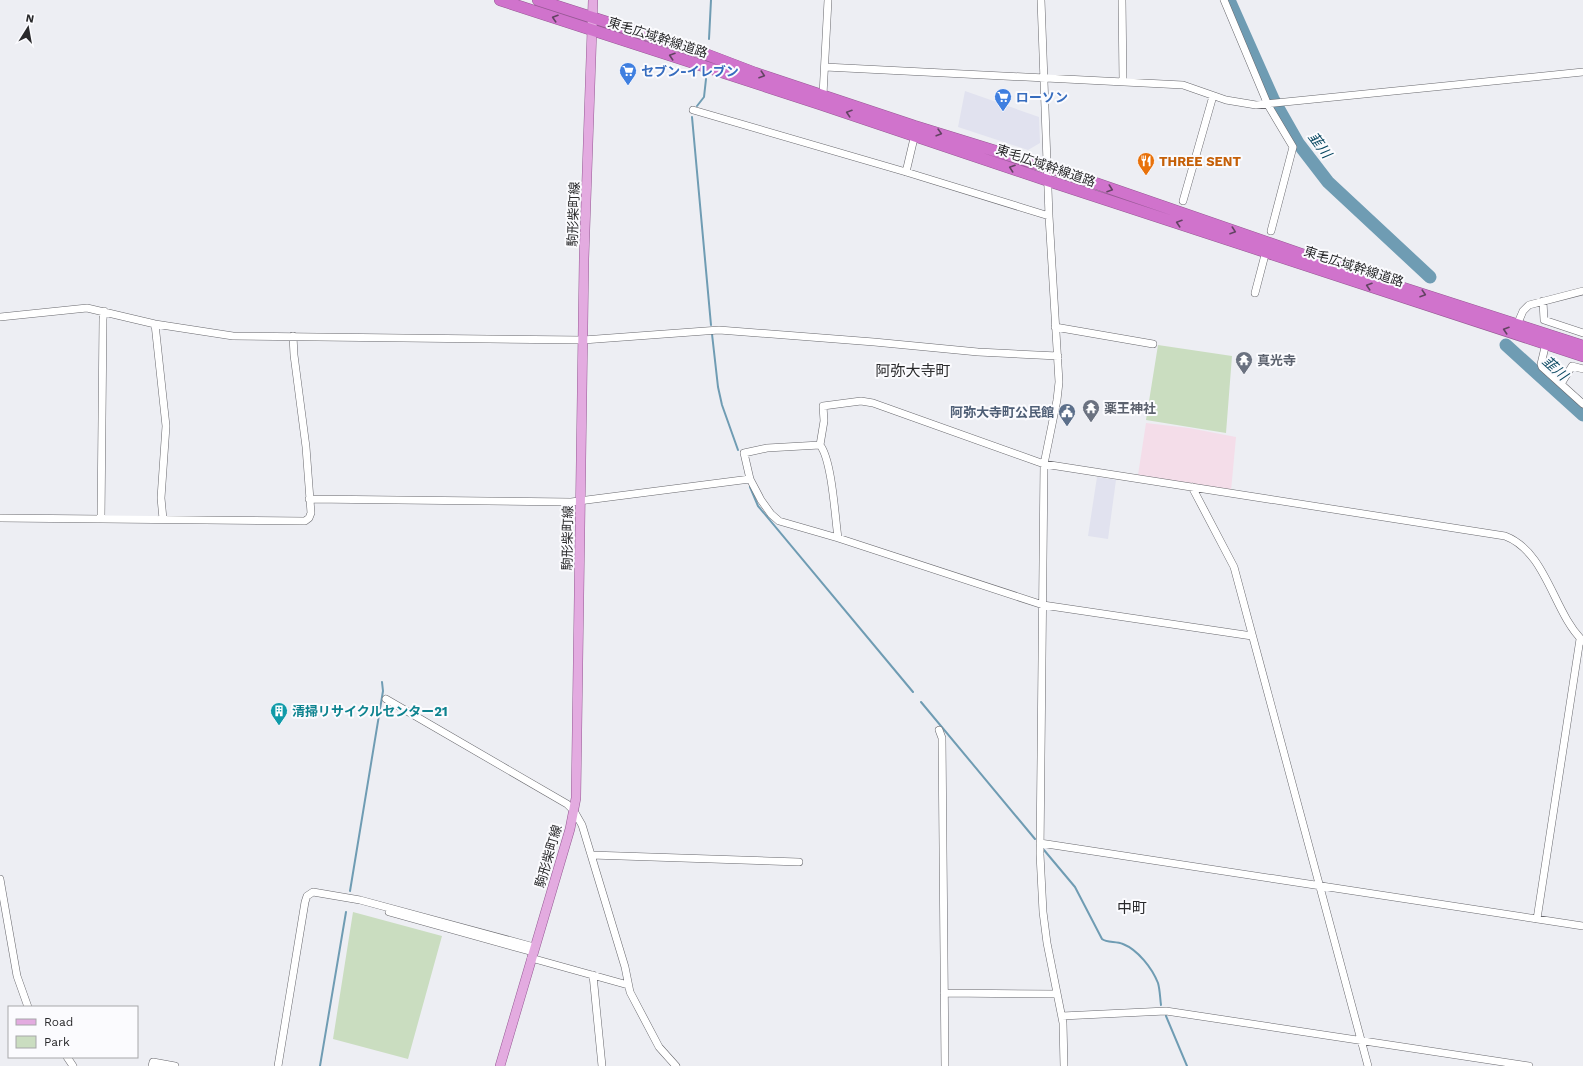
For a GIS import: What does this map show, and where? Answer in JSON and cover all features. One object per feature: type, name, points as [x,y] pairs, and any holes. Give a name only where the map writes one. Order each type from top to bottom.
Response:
[{"type":"highway","name":"東毛広域幹線道路","points":[[500,0],[914,134],[1048,181],[1266,251],[1583,356]]},
{"type":"highway","name":"東毛広域幹線道路","points":[[538,0],[700,52],[823,95],[1047,167],[1343,268],[1583,346]]},
{"type":"main road","name":"駒形柴町線","points":[[500,1066],[574,811],[578,735],[583,340],[593,0]]},
{"type":"street","points":[[823,95],[828,0]]},
{"type":"street","points":[[1041,0],[1049,216],[1059,382],[1058,400],[1044,464],[1040,843],[1043,912],[1062,1016],[1064,1066]]},
{"type":"street","points":[[1122,0],[1123,81]]},
{"type":"street","points":[[1224,0],[1269,105],[1292,143],[1293,151],[1271,231]]},
{"type":"street","points":[[825,67],[1183,85],[1214,96],[1247,105],[1280,104],[1583,72]]},
{"type":"street","points":[[1183,201],[1214,96]]},
{"type":"street","points":[[693,110],[906,172],[1049,216]]},
{"type":"street","points":[[906,172],[914,134]]},
{"type":"street","points":[[1255,293],[1266,251]]},
{"type":"street","points":[[1517,325],[1526,307],[1583,291]]},
{"type":"street","points":[[1543,301],[1544,320],[1583,333]]},
{"type":"street","points":[[0,317],[87,308],[155,324],[219,334],[293,336],[583,340],[720,330],[978,352],[1058,356]]},
{"type":"street","points":[[101,519],[104,311]]},
{"type":"street","points":[[155,324],[166,426],[161,498],[163,519]]},
{"type":"street","points":[[1055,327],[1153,344]]},
{"type":"street","points":[[0,518],[305,521],[309,518],[311,513],[306,447],[294,355],[293,336]]},
{"type":"street","points":[[1546,343],[1541,364],[1583,404]]},
{"type":"street","points":[[1561,384],[1572,366],[1583,369]]},
{"type":"street","points":[[838,538],[828,466],[824,451],[820,445],[824,421],[823,406],[861,401],[873,403],[1044,464],[1470,530],[1510,538],[1519,542],[1534,559],[1573,629],[1582,640],[1537,919]]},
{"type":"street","points":[[820,445],[767,448],[744,453],[750,479],[764,505],[779,521],[838,538],[1043,605],[1252,636]]},
{"type":"street","points":[[310,499],[581,501],[750,479]]},
{"type":"street","points":[[1192,487],[1234,567],[1368,1066]]},
{"type":"street","points":[[386,699],[567,804],[574,811],[582,825],[591,854],[625,966],[631,996],[659,1047],[676,1066]]},
{"type":"street","points":[[939,730],[942,738],[945,1066]]},
{"type":"street","points":[[1040,843],[1583,926]]},
{"type":"street","points":[[591,854],[799,862]]},
{"type":"street","points":[[0,879],[17,976],[28,1006]]},
{"type":"street","points":[[278,1066],[305,902],[308,894],[317,892],[360,900],[533,952],[593,975],[628,985]]},
{"type":"street","points":[[593,975],[602,1066]]},
{"type":"street","points":[[944,993],[1057,994]]},
{"type":"street","points":[[1062,1016],[1166,1011],[1528,1066]]},
{"type":"street","points":[[67,1058],[73,1066]]},
{"type":"street","points":[[152,1066],[153,1062],[175,1066]]},
{"type":"shaded area","points":[[965,91],[1039,117],[1040,143],[1028,150],[958,127]]},
{"type":"shaded area","points":[[1146,423],[1189,428],[1236,437],[1231,491],[1138,475]]},
{"type":"shaded area","points":[[1097,477],[1116,480],[1108,539],[1088,536]]},
{"type":"green space","points":[[1158,345],[1232,356],[1226,433],[1146,420]]},
{"type":"green space","points":[[353,912],[442,936],[408,1059],[333,1039]]},
{"type":"waterway","points":[[709,39],[711,0]]},
{"type":"waterway","name":"韮川","points":[[1229,0],[1273,99],[1298,143],[1328,182],[1430,277]]},
{"type":"waterway","points":[[697,106],[704,97],[706,79]]},
{"type":"waterway","points":[[692,117],[711,325]]},
{"type":"waterway","points":[[712,334],[718,387],[722,405],[738,450]]},
{"type":"waterway","name":"韮川","points":[[1506,345],[1583,415]]},
{"type":"waterway","points":[[750,487],[758,506],[913,692]]},
{"type":"waterway","points":[[350,891],[383,691],[382,682]]},
{"type":"waterway","points":[[921,702],[1035,839]]},
{"type":"waterway","points":[[1044,850],[1075,887],[1102,939],[1120,943],[1129,947],[1139,955],[1152,971],[1158,983],[1161,1005]]},
{"type":"waterway","points":[[320,1066],[346,912]]},
{"type":"waterway","points":[[1166,1016],[1187,1066]]},
{"type":"place","name":"セブン-イレブン","points":[[628,86]]},
{"type":"place","name":"ローソン","points":[[1003,112]]},
{"type":"place","name":"THREE SENT","points":[[1146,176]]},
{"type":"place","name":"真光寺","points":[[1244,375]]},
{"type":"place","name":"薬王神社","points":[[1091,423]]},
{"type":"place","name":"阿弥大寺町公民館","points":[[1067,427]]},
{"type":"place","name":"清掃リサイクルセンター21","points":[[279,726]]},
{"type":"district","name":"阿弥大寺町","points":[[913,371]]},
{"type":"district","name":"中町","points":[[1132,908]]}]
